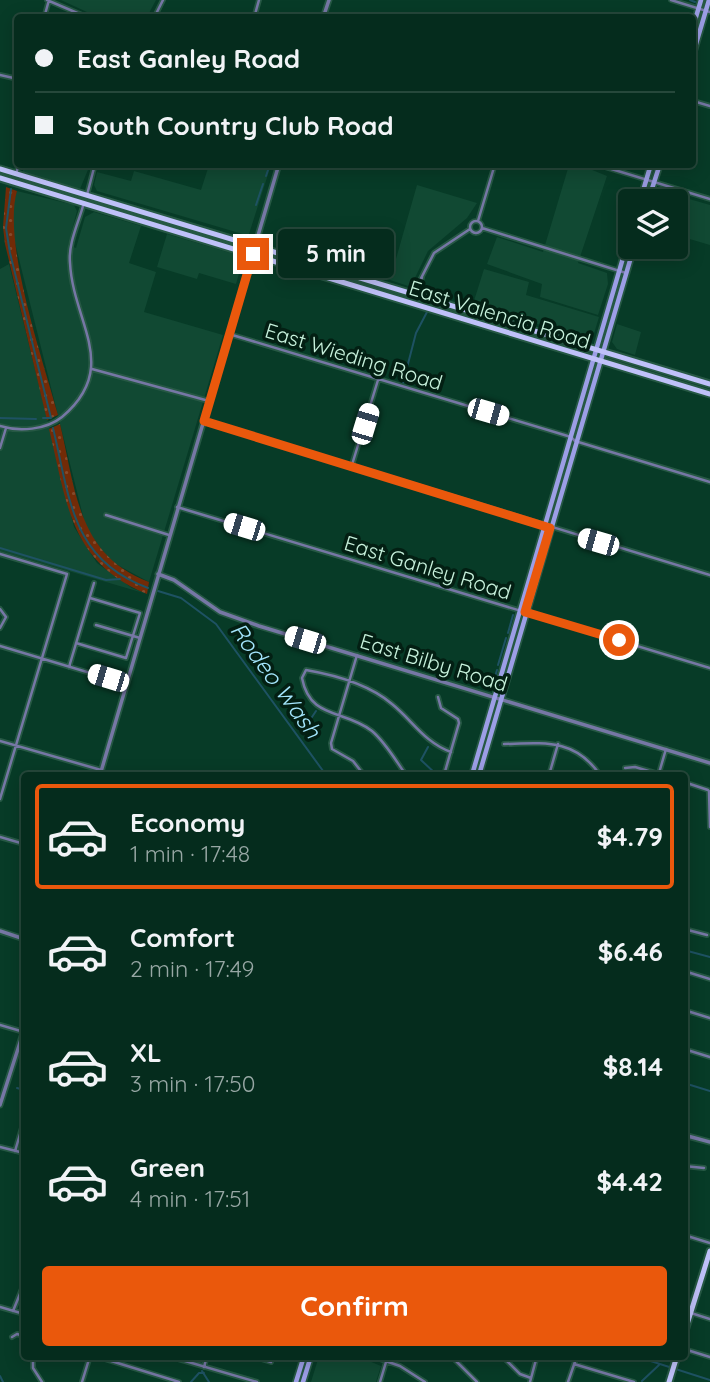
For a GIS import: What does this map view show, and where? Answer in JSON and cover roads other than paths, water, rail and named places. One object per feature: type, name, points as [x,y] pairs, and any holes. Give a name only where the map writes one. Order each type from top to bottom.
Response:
[{"type":"main road","points":[[696,18],[701,0]]},
{"type":"main road","points":[[696,45],[709,0]]},
{"type":"main road","points":[[644,189],[650,168]]},
{"type":"main road","points":[[652,189],[659,168]]},
{"type":"main road","name":"East Valencia Road","points":[[0,169],[710,384]]},
{"type":"main road","name":"East Valencia Road","points":[[0,178],[710,394]]},
{"type":"main road","points":[[84,202],[86,195]]},
{"type":"main road","points":[[573,439],[593,358],[623,259]]},
{"type":"main road","points":[[480,772],[522,612],[630,259]]},
{"type":"main road","points":[[339,280],[341,272]]},
{"type":"main road","points":[[413,304],[416,295]]},
{"type":"main road","points":[[505,332],[508,324]]},
{"type":"main road","points":[[679,385],[682,376]]},
{"type":"main road","points":[[473,772],[498,698]]},
{"type":"main road","points":[[688,1322],[705,1280],[710,1251]]},
{"type":"main road","points":[[296,1382],[303,1360]]},
{"type":"main road","points":[[303,1382],[310,1360]]},
{"type":"main road","points":[[669,1382],[676,1360]]},
{"type":"street","points":[[48,0],[80,14]]},
{"type":"street","points":[[671,0],[708,11]]},
{"type":"street","points":[[16,174],[18,168]]},
{"type":"street","points":[[86,195],[94,168]]},
{"type":"street","points":[[100,772],[278,168]]},
{"type":"street","points":[[494,168],[478,221],[482,228],[626,273]]},
{"type":"street","points":[[608,168],[710,199]]},
{"type":"street","points":[[0,426],[25,430],[58,420],[75,406],[87,387],[92,369],[88,335],[70,265],[71,247],[84,202]]},
{"type":"street","points":[[416,295],[422,274],[434,253],[470,229],[471,222],[478,221]]},
{"type":"street","points":[[470,229],[476,233],[482,228]]},
{"type":"street","name":"East Wieding Road","points":[[229,334],[710,482]]},
{"type":"street","points":[[92,369],[209,401]]},
{"type":"street","points":[[351,468],[378,380]]},
{"type":"street","points":[[204,421],[351,468],[710,575]]},
{"type":"street","points":[[0,448],[6,428]]},
{"type":"street","name":"East Ganley Road","points":[[177,507],[710,668]]},
{"type":"street","points":[[106,515],[169,535]]},
{"type":"street","points":[[0,554],[67,574],[0,799]]},
{"type":"street","name":"East Bilby Road","points":[[158,575],[180,584],[220,612],[710,763]]},
{"type":"street","points":[[69,667],[94,583]]},
{"type":"street","points":[[76,643],[126,658],[133,636],[140,613],[90,598]]},
{"type":"street","points":[[0,609],[6,617],[0,628]]},
{"type":"street","points":[[96,625],[140,638]]},
{"type":"street","points":[[0,646],[127,684]]},
{"type":"street","points":[[357,656],[332,749],[353,761],[361,772]]},
{"type":"street","points":[[404,772],[372,731],[328,712],[310,700],[302,678],[306,670],[369,689],[390,702],[422,737],[451,752]]},
{"type":"street","points":[[439,697],[441,708],[458,719],[445,772]]},
{"type":"street","points":[[0,741],[97,772]]},
{"type":"street","points":[[504,744],[535,741],[558,744],[590,761],[598,772]]},
{"type":"street","points":[[550,772],[558,744]]},
{"type":"street","points":[[661,772],[666,749]]},
{"type":"street","points":[[590,761],[595,757]]},
{"type":"street","points":[[625,768],[635,767],[651,772]]},
{"type":"street","points":[[688,783],[709,791],[710,827]]},
{"type":"street","points":[[0,837],[21,843]]},
{"type":"street","points":[[688,930],[708,934]]},
{"type":"street","points":[[0,931],[21,938]]},
{"type":"street","points":[[688,972],[710,979]]},
{"type":"street","points":[[688,1011],[710,1018]]},
{"type":"street","points":[[0,1025],[21,1030]]},
{"type":"street","points":[[0,1105],[21,1040]]},
{"type":"street","points":[[688,1050],[710,1055]]},
{"type":"street","points":[[15,1151],[21,1131]]},
{"type":"street","points":[[688,1136],[710,1142]]},
{"type":"street","points":[[0,1147],[21,1152]]},
{"type":"street","points":[[688,1166],[704,1168]]},
{"type":"street","points":[[688,1236],[710,1243]]},
{"type":"street","points":[[13,1311],[21,1291]]},
{"type":"street","points":[[0,1307],[21,1313]]},
{"type":"street","points":[[691,1313],[710,1319]]},
{"type":"street","points":[[12,1337],[21,1335]]},
{"type":"street","points":[[688,1350],[710,1357]]},
{"type":"street","points":[[33,1360],[33,1368],[42,1382]]},
{"type":"street","points":[[82,1382],[89,1360]]},
{"type":"street","points":[[108,1360],[179,1382]]},
{"type":"street","points":[[181,1360],[255,1382]]},
{"type":"street","points":[[204,1367],[206,1360]]},
{"type":"street","points":[[383,1360],[411,1371],[425,1382]]},
{"type":"street","points":[[455,1360],[477,1382]]},
{"type":"street","points":[[506,1360],[530,1380],[536,1360]]},
{"type":"street","points":[[568,1382],[576,1360]]},
{"type":"street","points":[[380,1382],[386,1361]]},
{"type":"street","points":[[574,1364],[634,1382]]},
{"type":"waterway","points":[[690,0],[695,2]]},
{"type":"waterway","points":[[266,176],[269,168]]},
{"type":"waterway","points":[[256,205],[263,184]]},
{"type":"waterway","points":[[11,189],[6,228],[51,418],[43,418]]},
{"type":"waterway","points":[[403,383],[416,333],[427,312]]},
{"type":"waterway","name":"Rodeo Wash","points":[[0,418],[36,419]]},
{"type":"waterway","name":"Rodeo Wash","points":[[53,428],[70,502],[89,544],[103,561],[123,576],[148,588]]},
{"type":"waterway","points":[[0,548],[106,580],[120,579]]},
{"type":"waterway","name":"Rodeo Wash","points":[[158,591],[181,598],[216,624],[324,772]]},
{"type":"waterway","points":[[508,633],[513,615]]},
{"type":"waterway","points":[[498,665],[506,638]]},
{"type":"waterway","points":[[492,687],[497,670]]},
{"type":"waterway","points":[[308,723],[316,711]]},
{"type":"waterway","points":[[428,747],[421,760],[434,772]]},
{"type":"waterway","points":[[688,951],[710,957]]},
{"type":"waterway","name":"Rodeo Wash","points":[[688,1084],[710,1091]]},
{"type":"waterway","points":[[17,1088],[21,1089]]},
{"type":"waterway","points":[[648,1360],[710,1380]]},
{"type":"waterway","points":[[642,1381],[659,1365]]},
{"type":"waterway","points":[[202,1371],[209,1382]]},
{"type":"waterway","points":[[191,1382],[199,1373],[204,1373]]},
{"type":"waterway","points":[[0,1376],[3,1382]]}]
